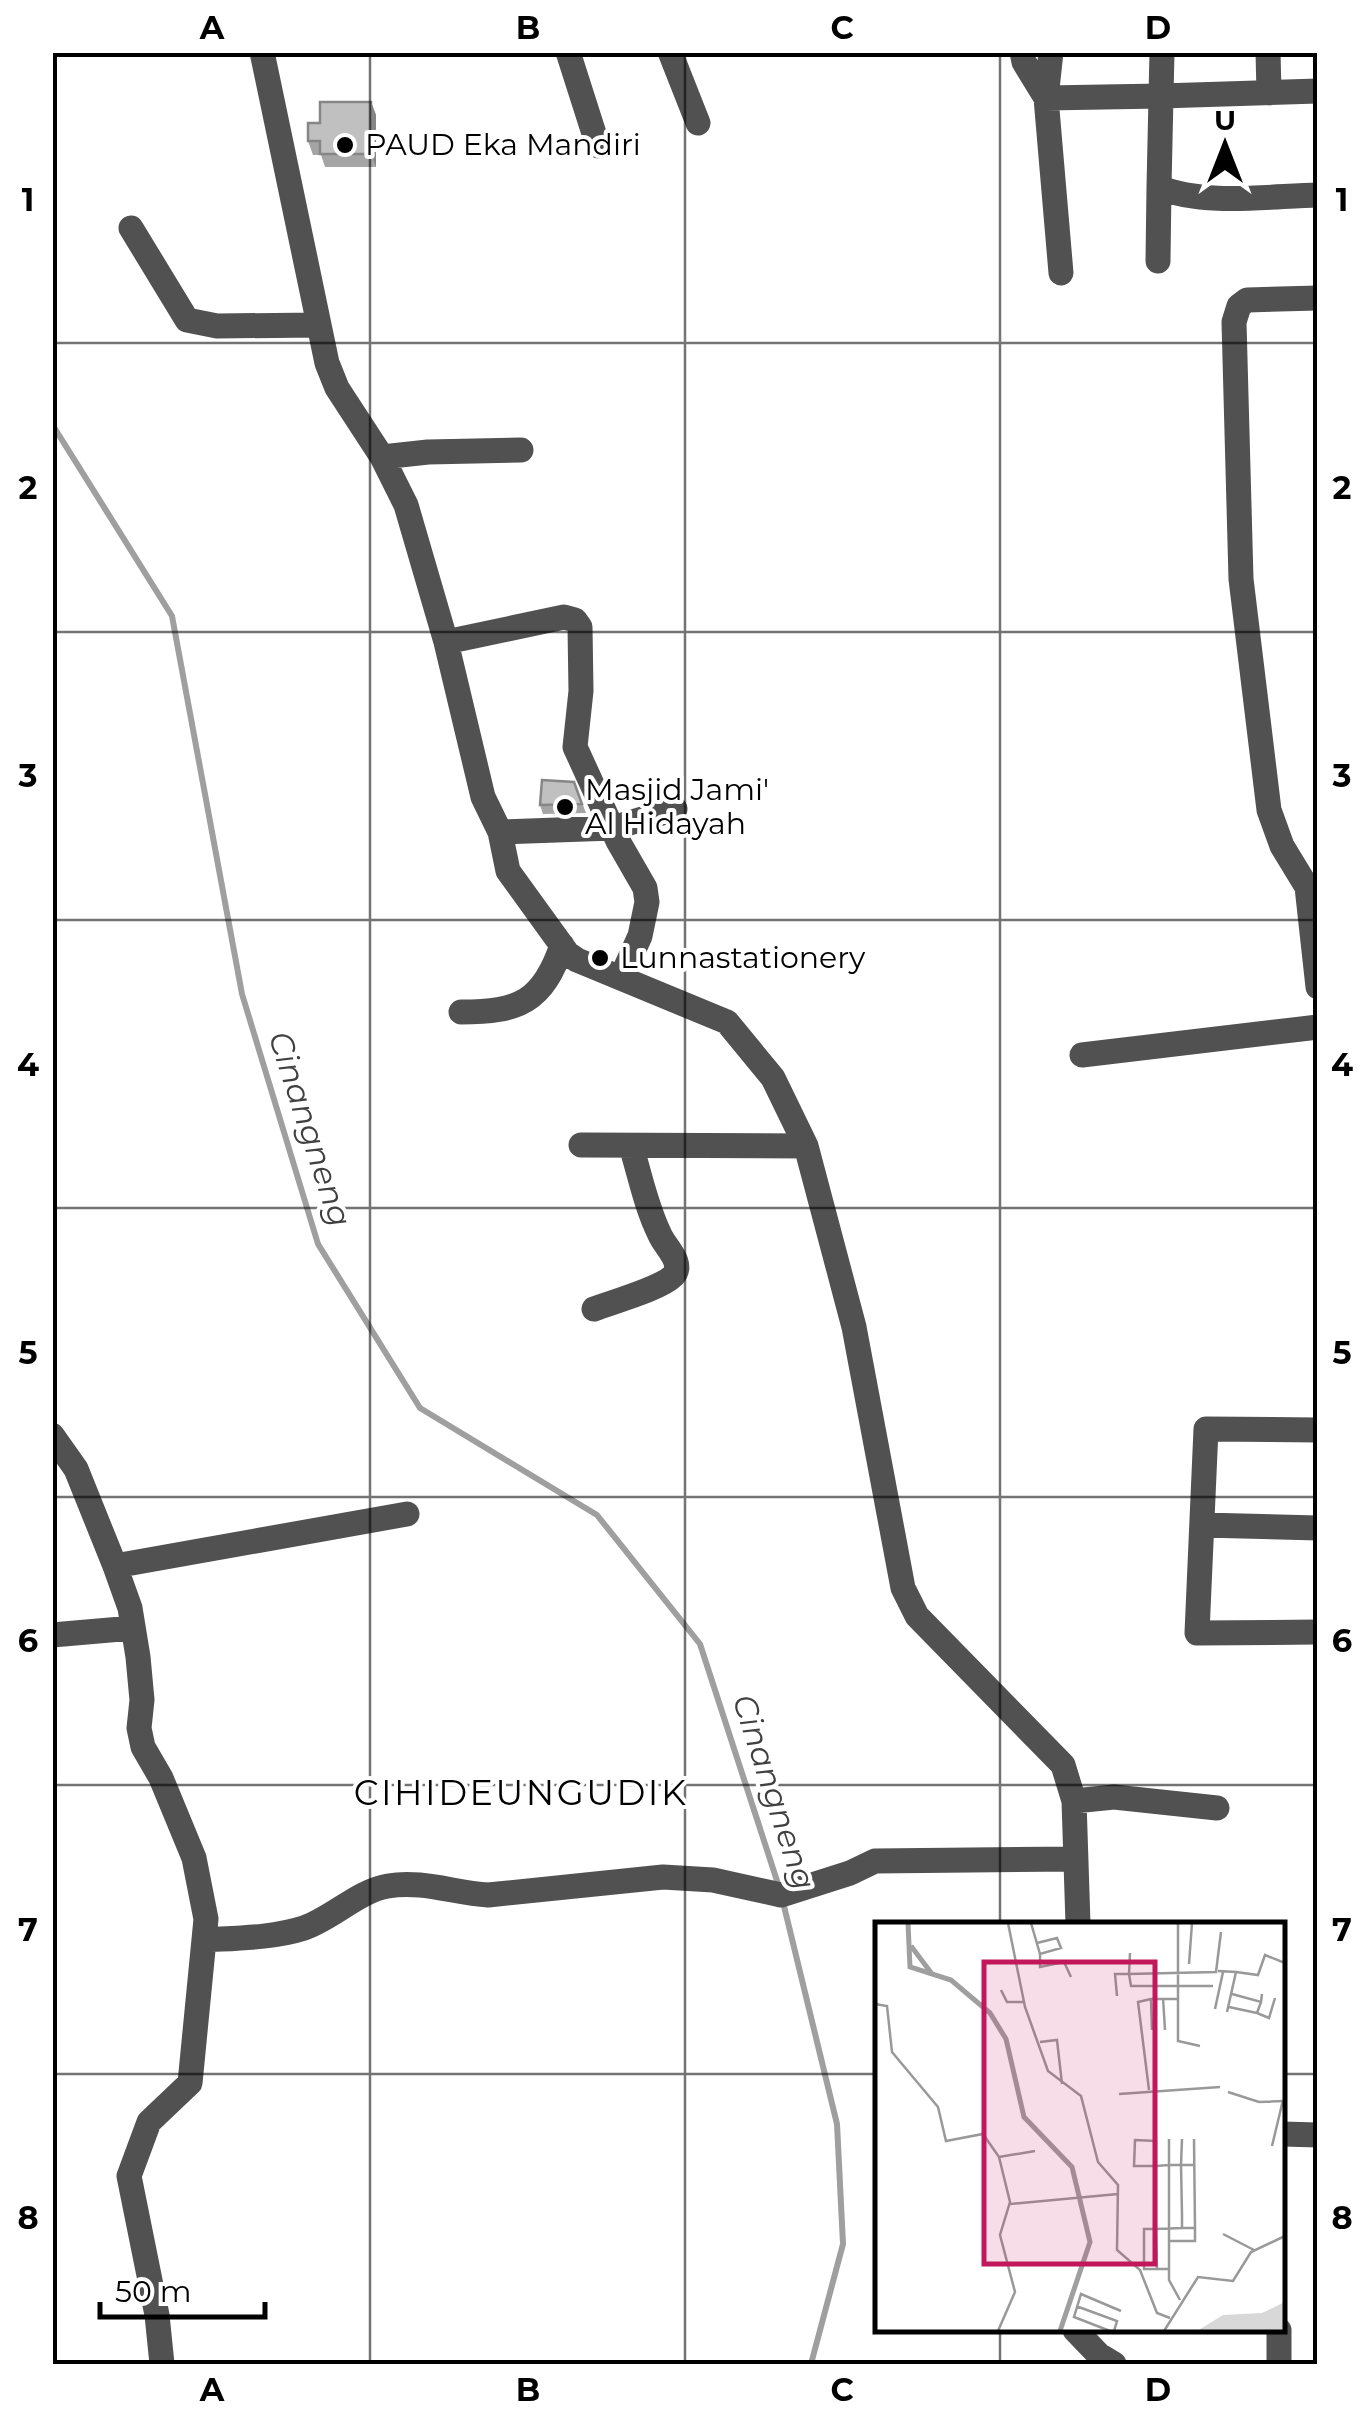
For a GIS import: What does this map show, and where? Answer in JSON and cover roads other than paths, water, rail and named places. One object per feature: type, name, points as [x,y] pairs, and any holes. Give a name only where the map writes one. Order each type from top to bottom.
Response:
[{"type":"street","points":[[262,52],[317,325],[337,388],[382,456],[406,506],[446,642],[483,797],[500,832],[508,871],[577,960],[728,1022],[773,1078],[806,1146],[854,1327],[903,1588],[917,1616],[1063,1765],[1074,1801],[1078,1922]]},
{"type":"street","points":[[568,52],[598,146]]},
{"type":"street","points":[[670,52],[698,122]]},
{"type":"street","points":[[1022,52],[1046,98]]},
{"type":"street","points":[[1050,52],[1046,98],[1061,274]]},
{"type":"street","points":[[1158,262],[1162,52]]},
{"type":"street","points":[[1268,52],[1270,93]]},
{"type":"street","points":[[1046,98],[1318,91]]},
{"type":"street","points":[[1159,188],[1176,195],[1211,197],[1318,194]]},
{"type":"street","points":[[131,228],[186,320],[216,326],[317,325]]},
{"type":"street","points":[[1318,298],[1247,300],[1234,322],[1241,579],[1270,810],[1282,846],[1307,887],[1318,987]]},
{"type":"street","points":[[382,456],[521,450]]},
{"type":"street","points":[[446,642],[564,618],[575,620],[581,641],[575,747],[645,888],[640,936],[621,978]]},
{"type":"street","points":[[500,832],[612,828],[675,809]]},
{"type":"street","points":[[461,1012],[498,1012],[534,995],[553,972],[562,945]]},
{"type":"street","points":[[1082,1055],[1318,1027]]},
{"type":"street","points":[[580,1145],[806,1146]]},
{"type":"street","points":[[594,1309],[659,1284],[677,1269],[677,1262],[660,1235],[631,1146]]},
{"type":"street","points":[[1318,1430],[1206,1428],[1196,1633],[1318,1632]]},
{"type":"street","points":[[52,1435],[83,1484],[116,1566],[133,1628],[142,1700],[140,1736],[194,1858],[206,1920],[190,2083],[149,2122],[129,2176],[157,2315],[162,2364]]},
{"type":"street","points":[[116,1566],[407,1514]]},
{"type":"street","points":[[1202,1525],[1318,1528]]},
{"type":"street","points":[[52,1635],[133,1628]]},
{"type":"street","points":[[1074,1801],[1114,1797],[1217,1808]]},
{"type":"street","points":[[204,1940],[266,1936],[304,1928],[386,1886],[442,1886],[462,1894],[488,1895],[663,1877],[712,1880],[781,1896],[875,1862],[1074,1859]]},
{"type":"street","points":[[1285,2134],[1318,2135]]},
{"type":"street","points":[[1076,2332],[1114,2364]]},
{"type":"street","points":[[1279,2332],[1279,2364]]},
{"type":"waterway","name":"Cinangneng","points":[[52,424],[172,616],[242,994],[318,1244],[420,1408],[597,1515],[700,1644],[780,1890]]},
{"type":"waterway","name":"Cinangneng","points":[[783,1902],[837,2124],[843,2244],[811,2364]]},
{"type":"place","name":"PAUD Eka Mandiri","points":[[345,145]]},
{"type":"place","name":"Masjid Jami' Al Hidayah","points":[[565,807]]},
{"type":"place","name":"Lunnastationery","points":[[600,958]]},
{"type":"district","name":"CIHIDEUNGUDIK","points":[[521,1793]]}]
